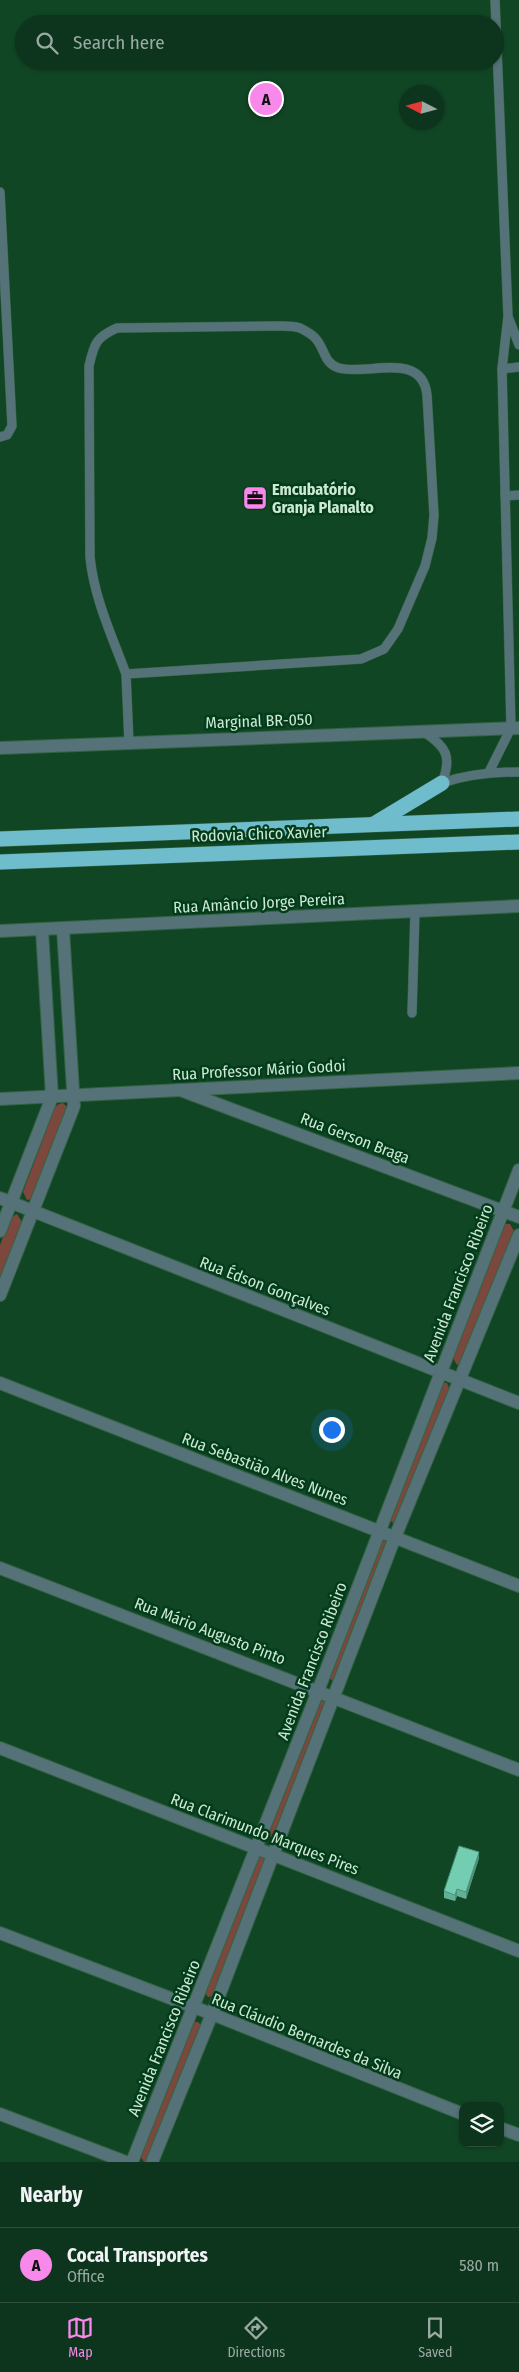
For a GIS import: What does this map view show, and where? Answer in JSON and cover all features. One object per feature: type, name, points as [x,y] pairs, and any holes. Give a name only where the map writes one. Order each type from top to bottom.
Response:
[{"type":"highway","points":[[373,824],[442,783]]},
{"type":"highway","name":"Rodovia Chico Xavier","points":[[0,839],[519,819]]},
{"type":"highway","name":"Rodovia Chico Xavier","points":[[0,862],[519,842]]},
{"type":"street","name":"Marginal BR-050","points":[[0,748],[515,728]]},
{"type":"street","name":"Rua Amâncio Jorge Pereira","points":[[0,931],[519,906]]},
{"type":"street","points":[[0,1295],[73,1114],[75,1096],[62,929]]},
{"type":"street","points":[[0,1231],[5,1200],[52,1097],[42,930]]},
{"type":"street","name":"Rua Professor Mário Godoi","points":[[0,1099],[519,1073]]},
{"type":"street","name":"Rua Gerson Braga","points":[[180,1090],[519,1218]]},
{"type":"street","name":"Avenida Francisco Ribeiro","points":[[132,2162],[318,1691],[519,1170]]},
{"type":"street","name":"Rua Édson Gonçalves","points":[[5,1200],[519,1403]]},
{"type":"street","name":"Avenida Francisco Ribeiro","points":[[152,2162],[212,2014],[395,1537],[519,1235]]},
{"type":"street","name":"Rua Sebastião Alves Nunes","points":[[0,1383],[519,1586]]},
{"type":"street","name":"Rua Mário Augusto Pinto","points":[[0,1568],[519,1770]]},
{"type":"street","name":"Rua Clarimundo Marques Pires","points":[[0,1748],[519,1951]]},
{"type":"street","name":"Rua Cláudio Bernardes da Silva","points":[[0,1933],[212,2014],[459,2112]]},
{"type":"street","points":[[0,2114],[126,2162]]},
{"type":"street","points":[[504,2129],[519,2135]]},
{"type":"lane","points":[[495,0],[496,15]]},
{"type":"lane","points":[[489,772],[515,728],[515,677],[505,496],[502,369],[508,316],[498,70]]},
{"type":"lane","points":[[0,192],[2,272],[12,426],[7,435],[0,437]]},
{"type":"lane","points":[[508,316],[519,345]]},
{"type":"lane","points":[[126,674],[361,659],[384,648],[398,630],[425,566],[432,538],[434,515],[427,395],[426,386],[421,377],[401,368],[353,370],[337,368],[327,361],[316,338],[299,327],[117,328],[102,335],[93,348],[89,366],[90,557],[92,577],[126,674],[129,743]]},
{"type":"lane","points":[[502,369],[519,367]]},
{"type":"lane","points":[[505,496],[519,495]]},
{"type":"lane","points":[[422,732],[440,743],[445,750],[447,769],[442,783]]},
{"type":"lane","points":[[442,783],[466,775],[489,772],[519,772]]},
{"type":"lane","points":[[412,1012],[415,911]]},
{"type":"shaded area","points":[[63,1103],[67,1107],[32,1199],[27,1200],[23,1192],[55,1107]]},
{"type":"shaded area","points":[[17,1214],[22,1222],[0,1282],[0,1245],[10,1218]]},
{"type":"shaded area","points":[[505,1224],[510,1224],[514,1231],[465,1361],[457,1365],[452,1356]]},
{"type":"shaded area","points":[[441,1383],[447,1383],[450,1390],[397,1522],[393,1523],[389,1519]]},
{"type":"shaded area","points":[[384,1540],[388,1544],[337,1680],[333,1681],[329,1678],[380,1541]]},
{"type":"shaded area","points":[[320,1698],[328,1701],[275,1837],[270,1837],[267,1834]]},
{"type":"shaded area","points":[[262,1856],[266,1860],[213,1996],[208,1997],[205,1993],[258,1857]]},
{"type":"shaded area","points":[[193,2022],[198,2022],[201,2025],[148,2161],[144,2162],[139,2154]]},
{"type":"building","points":[[459,1846],[479,1852],[466,1892],[457,1889],[455,1895],[444,1891]]},
{"type":"place","name":"Cocal Transportes","points":[[266,99]]},
{"type":"place","name":"Emcubatório Granja Planalto","points":[[255,498]]}]
